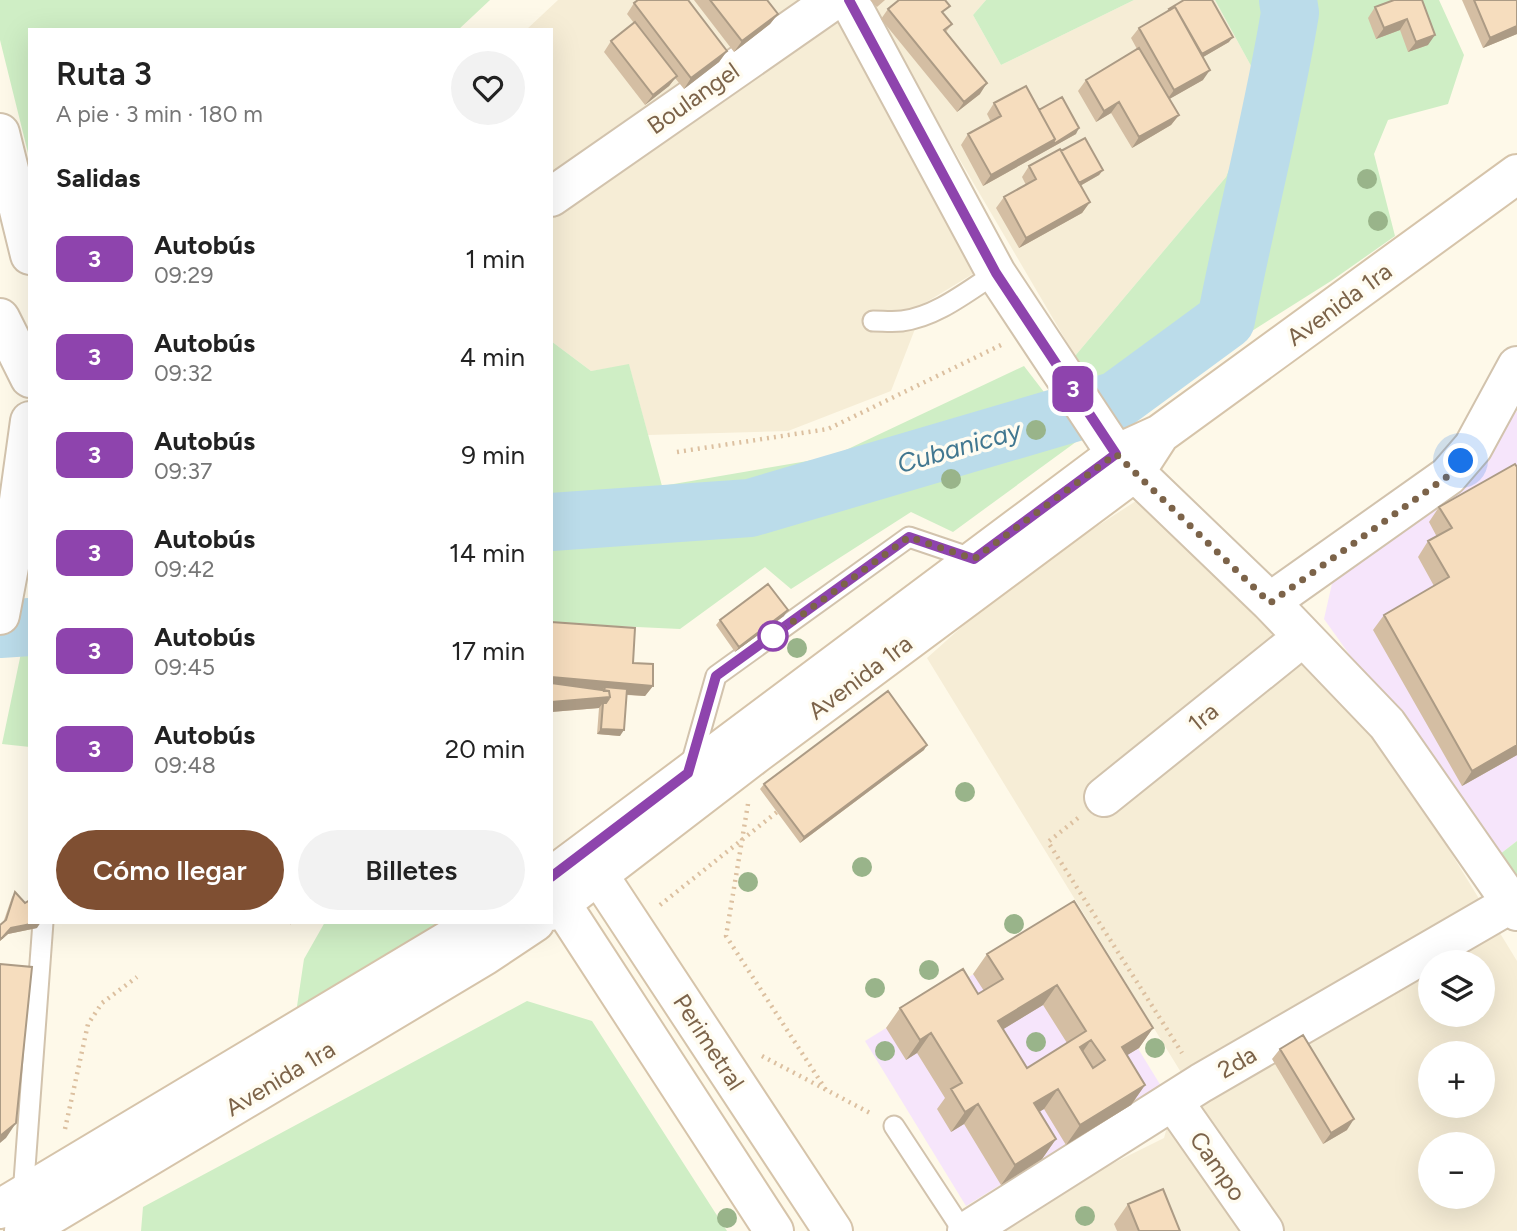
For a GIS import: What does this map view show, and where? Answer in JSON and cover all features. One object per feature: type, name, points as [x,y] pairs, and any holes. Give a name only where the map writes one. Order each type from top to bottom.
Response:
[{"type":"main road","name":"Boulangel","points":[[553,196],[834,0]]},
{"type":"main road","points":[[849,0],[996,273],[1119,453],[1303,636],[1387,724],[1515,907]]},
{"type":"main road","points":[[0,133],[28,247]]},
{"type":"main road","name":"Avenida 1ra","points":[[553,898],[688,773],[1119,453],[1160,435],[1517,174]]},
{"type":"main road","points":[[0,318],[28,374]]},
{"type":"main road","points":[[1270,603],[1448,476],[1473,447],[1517,366]]},
{"type":"main road","points":[[0,615],[28,435]]},
{"type":"main road","name":"Avenida 1ra","points":[[592,865],[678,814],[757,754],[1119,453]]},
{"type":"main road","name":"1ra","points":[[1104,797],[1303,636]]},
{"type":"main road","points":[[631,923],[637,871],[678,814]]},
{"type":"main road","name":"Perimetral","points":[[592,865],[833,1231]]},
{"type":"main road","name":"Perimetral","points":[[553,905],[601,966],[774,1231]]},
{"type":"main road","name":"2da","points":[[965,1231],[1187,1092],[1515,907]]},
{"type":"main road","name":"Avenida 1ra","points":[[25,1203],[508,924]]},
{"type":"main road","points":[[481,939],[567,946],[601,966]]},
{"type":"main road","name":"Avenida 1ra","points":[[25,1203],[481,939]]},
{"type":"main road","name":"Campo","points":[[1187,1092],[1264,1231]]},
{"type":"lane","points":[[873,321],[903,321],[921,316],[940,308],[996,273]]},
{"type":"lane","points":[[688,773],[716,676],[909,537],[974,559]]},
{"type":"lane","points":[[25,1203],[43,924]]},
{"type":"lane","points":[[894,1126],[965,1231]]},
{"type":"path","points":[[677,453],[828,429],[1034,329]]},
{"type":"path","points":[[757,754],[726,936],[826,1090]]},
{"type":"path","points":[[1104,797],[1048,842],[1187,1092]]},
{"type":"path","points":[[631,923],[777,812]]},
{"type":"path","points":[[25,1203],[88,1024],[102,1003],[137,977]]},
{"type":"path","points":[[755,1052],[894,1126]]},
{"type":"shaded area","points":[[558,0],[827,0],[839,16],[976,272],[925,303],[891,391],[788,431],[648,435],[629,365],[591,371],[553,342],[553,28],[528,28]]},
{"type":"shaded area","points":[[866,0],[986,0],[973,15],[1001,65],[1134,0],[1215,0],[1262,86],[1226,177],[1075,356]]},
{"type":"shaded area","points":[[1517,411],[1517,841],[1495,858],[1324,619],[1333,579]]},
{"type":"shaded area","points":[[1139,499],[1381,738],[1517,961],[1517,1231],[1000,1231],[1027,1206],[1164,1138],[1182,1074],[927,658],[1013,581]]},
{"type":"shaded area","points":[[1060,921],[1161,1086],[966,1206],[865,1041]]},
{"type":"green space","points":[[0,0],[490,0],[460,28],[28,28],[28,153],[0,40]]},
{"type":"green space","points":[[986,0],[1134,0],[1001,65],[973,15]]},
{"type":"green space","points":[[1215,0],[1439,0],[1464,55],[1448,104],[1388,120],[1374,154],[1395,236],[1252,331],[1126,426],[1075,356],[1226,177],[1262,86]]},
{"type":"green space","points":[[553,342],[591,371],[629,364],[662,486],[831,457],[1024,366],[1080,439],[953,532],[911,512],[791,589],[765,567],[680,629],[553,623]]},
{"type":"green space","points":[[28,620],[28,747],[2,744]]},
{"type":"green space","points":[[1517,841],[1517,891],[1495,858]]},
{"type":"green space","points":[[324,924],[436,924],[296,1013],[304,959]]},
{"type":"green space","points":[[527,1001],[592,1021],[727,1231],[141,1231],[143,1207]]},
{"type":"building","points":[[638,0],[688,0],[727,51],[691,78],[634,3]]},
{"type":"building","points":[[710,0],[767,0],[778,14],[742,41]]},
{"type":"building","points":[[899,0],[945,0],[950,6],[942,12],[952,24],[944,30],[987,83],[964,102],[888,9]]},
{"type":"building","points":[[1184,0],[1212,0],[1233,37],[1202,54],[1175,7],[1169,9]]},
{"type":"building","points":[[1394,0],[1422,0],[1435,35],[1416,42],[1407,19],[1384,28],[1375,7]]},
{"type":"building","points":[[1474,0],[1517,0],[1517,26],[1490,38]]},
{"type":"building","points":[[1175,7],[1210,70],[1174,90],[1139,28]]},
{"type":"building","points":[[635,22],[677,76],[653,95],[611,41]]},
{"type":"building","points":[[1139,48],[1179,115],[1139,137],[1119,102],[1104,111],[1086,80]]},
{"type":"building","points":[[1026,86],[1055,139],[991,175],[968,134],[1001,116],[994,103]]},
{"type":"building","points":[[1062,97],[1079,128],[1052,145],[1055,139],[1039,110]]},
{"type":"building","points":[[1085,138],[1103,170],[1079,183],[1061,151]]},
{"type":"building","points":[[1060,149],[1090,202],[1026,238],[1004,197],[1036,179],[1029,166]]},
{"type":"building","points":[[1515,464],[1517,745],[1472,771],[1384,615],[1449,577],[1428,541],[1452,528],[1439,507]]},
{"type":"building","points":[[768,584],[788,610],[739,647],[720,620]]},
{"type":"building","points":[[553,622],[635,628],[633,663],[653,664],[653,686],[553,677]]},
{"type":"building","points":[[553,683],[609,691],[610,697],[553,702]]},
{"type":"building","points":[[605,687],[627,689],[624,730],[601,729],[603,703],[610,697],[609,691],[604,691]]},
{"type":"building","points":[[888,691],[927,745],[804,837],[764,784]]},
{"type":"building","points":[[15,892],[25,903],[28,901],[28,924],[31,924],[11,928],[0,938],[0,925],[6,920]]},
{"type":"building","points":[[1074,901],[1153,1028],[1122,1047],[1145,1085],[1080,1125],[1058,1089],[1034,1103],[1056,1139],[1015,1165],[978,1104],[965,1112],[951,1089],[962,1083],[931,1033],[920,1040],[900,1008],[963,969],[978,994],[1003,979],[987,954]],"holes":[[[1057,985],[1086,1031],[1027,1068],[998,1021]],[[1091,1040],[1105,1060],[1093,1068],[1080,1047]]]},
{"type":"building","points":[[0,964],[32,967],[16,1123],[0,1136]]},
{"type":"building","points":[[1303,1035],[1354,1119],[1331,1133],[1280,1049]]},
{"type":"building","points":[[1163,1189],[1180,1231],[1139,1231],[1128,1204]]},
{"type":"waterway","name":"Cubanicay","points":[[553,522],[750,508],[1117,400],[1226,320],[1283,52],[1290,13],[1288,0]]},
{"type":"waterway","name":"Cubanicay","points":[[0,629],[28,627]]},
{"type":"bus line","name":"3","points":[[553,876],[688,773],[716,676],[909,537],[974,559],[1116,454],[996,273],[849,0]]},
{"type":"route","points":[[773,636],[909,537],[974,559],[1116,454],[1270,603],[1448,476],[1461,461]]}]
